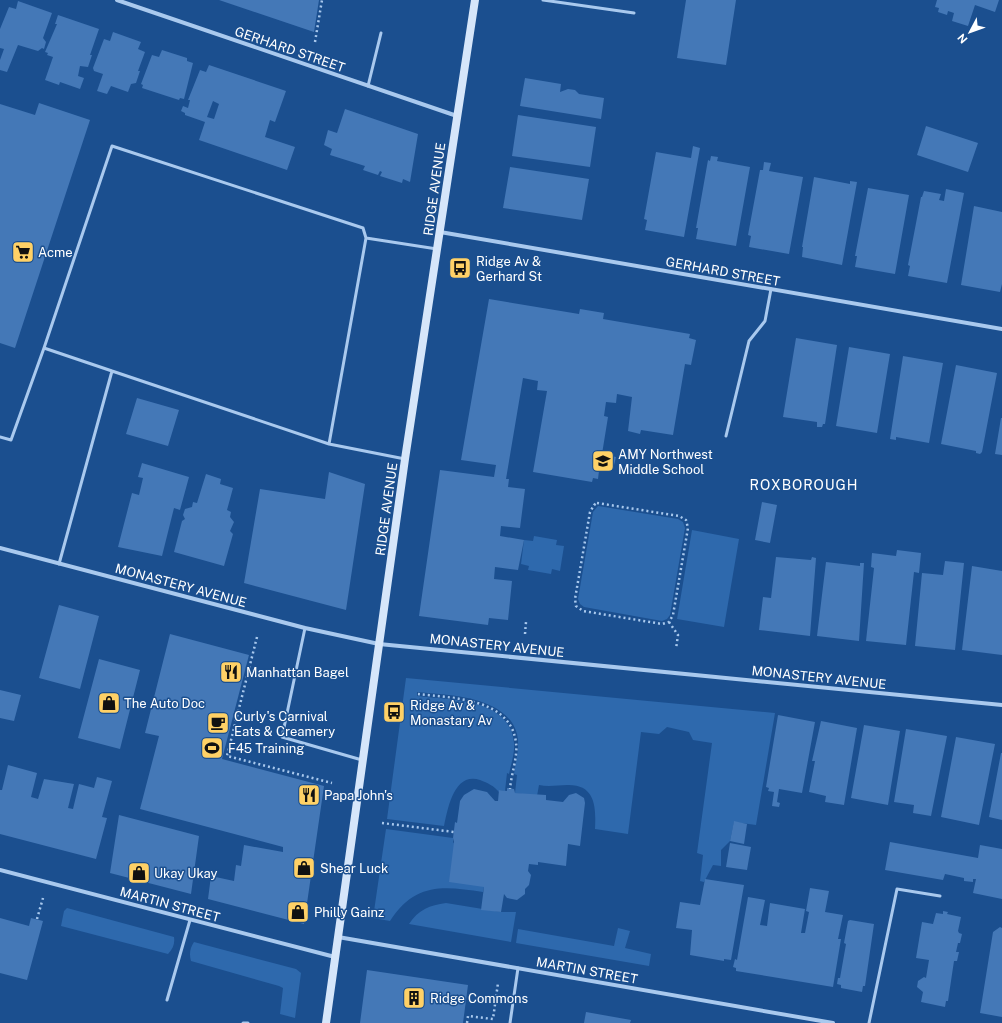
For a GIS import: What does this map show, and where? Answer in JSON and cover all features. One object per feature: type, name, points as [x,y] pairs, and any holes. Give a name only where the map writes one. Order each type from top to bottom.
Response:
[{"type":"main road","name":"RIDGE AVENUE","points":[[326,1023],[405,459],[476,0]]},
{"type":"street","name":"GERHARD STREET","points":[[117,0],[457,116]]},
{"type":"street","name":"GERHARD STREET","points":[[440,232],[1002,329]]},
{"type":"street","name":"MONASTERY AVENUE","points":[[0,548],[305,628],[379,644],[1002,705]]},
{"type":"street","name":"MARTIN STREET","points":[[0,870],[335,957]]},
{"type":"street","name":"MARTIN STREET","points":[[338,937],[833,1023]]},
{"type":"lane","points":[[542,0],[634,13]]},
{"type":"lane","points":[[368,86],[381,33]]},
{"type":"lane","points":[[0,437],[12,440],[112,146],[363,228],[366,238],[329,444]]},
{"type":"lane","points":[[366,238],[438,249]]},
{"type":"lane","points":[[726,436],[749,341],[765,321],[771,289]]},
{"type":"lane","points":[[44,348],[329,444],[405,459]]},
{"type":"lane","points":[[59,564],[112,371]]},
{"type":"lane","points":[[305,628],[282,737],[362,760]]},
{"type":"lane","points":[[869,1023],[897,889],[940,896]]},
{"type":"lane","points":[[167,1000],[190,920]]},
{"type":"lane","points":[[510,1023],[518,968]]},
{"type":"lane","points":[[243,1023],[248,1023]]},
{"type":"path","points":[[315,42],[322,0]]},
{"type":"path","points":[[602,503],[679,516],[686,520],[688,528],[673,616],[669,622],[662,624],[583,611],[576,606],[575,599],[577,584],[590,512],[594,505],[602,503]]},
{"type":"path","points":[[524,634],[526,622]]},
{"type":"path","points":[[669,622],[678,636],[676,649]]},
{"type":"path","points":[[257,637],[227,756],[332,783]]},
{"type":"path","points":[[418,694],[476,702],[500,714],[510,724],[515,734],[517,745],[510,789]]},
{"type":"path","points":[[382,823],[454,832]]},
{"type":"path","points":[[37,919],[43,898]]},
{"type":"path","points":[[467,1023],[468,1016],[493,1019],[498,983]]},
{"type":"shaded area","points":[[598,506],[678,519],[683,522],[685,528],[670,615],[667,619],[662,621],[584,607],[580,604],[578,599],[593,512]]},
{"type":"shaded area","points":[[692,530],[739,539],[724,627],[677,619]]},
{"type":"shaded area","points":[[534,536],[557,540],[556,545],[564,546],[560,571],[552,569],[551,574],[528,570],[529,566],[521,564],[524,540],[533,541]]},
{"type":"shaded area","points":[[406,678],[775,713],[756,825],[734,822],[730,841],[721,850],[721,866],[713,865],[704,882],[700,881],[703,855],[697,853],[712,743],[693,740],[689,732],[667,727],[659,734],[641,732],[628,834],[595,829],[594,806],[589,793],[584,788],[567,785],[539,785],[537,796],[515,793],[517,775],[514,774],[518,739],[511,721],[502,712],[475,700],[444,694],[417,692],[417,696],[476,704],[490,709],[502,717],[510,728],[514,743],[509,774],[507,773],[505,791],[499,790],[499,792],[491,785],[480,780],[471,779],[464,781],[458,786],[450,801],[444,826],[387,819]]},
{"type":"shaded area","points":[[386,829],[453,838],[453,842],[484,887],[483,892],[443,888],[431,890],[420,893],[410,899],[400,908],[390,921],[373,918]]},
{"type":"shaded area","points":[[446,903],[501,912],[516,912],[511,942],[409,924],[416,915],[425,909]]},
{"type":"shaded area","points":[[67,908],[174,937],[173,946],[168,954],[61,926],[64,911]]},
{"type":"shaded area","points":[[618,928],[630,931],[625,948],[651,954],[649,966],[516,943],[518,929],[614,946]]},
{"type":"shaded area","points":[[194,942],[296,969],[301,973],[295,1018],[280,1014],[283,988],[191,961],[190,951]]},
{"type":"building","points":[[219,0],[319,0],[314,32]]},
{"type":"building","points":[[686,0],[736,0],[726,65],[677,58]]},
{"type":"building","points":[[937,0],[999,0],[995,12],[975,5],[968,26],[952,21],[954,13],[948,11],[947,15],[938,12],[939,8],[935,7]]},
{"type":"building","points":[[18,1],[52,13],[43,38],[46,42],[44,49],[42,48],[38,51],[18,45],[7,72],[0,70],[0,60],[4,49],[0,48],[0,29],[9,7],[16,9]]},
{"type":"building","points":[[58,15],[99,29],[90,55],[92,55],[88,67],[80,66],[78,76],[84,78],[80,89],[60,82],[59,85],[45,80],[53,57],[47,55],[48,53],[45,52],[57,24],[55,24]]},
{"type":"building","points":[[113,32],[141,42],[138,49],[145,52],[138,71],[140,71],[136,83],[131,84],[128,92],[111,86],[107,94],[97,91],[103,74],[94,71],[93,68],[104,39],[110,41]]},
{"type":"building","points":[[162,50],[187,58],[187,61],[193,63],[184,99],[180,98],[179,100],[142,88],[143,85],[141,84],[152,55],[159,57]]},
{"type":"building","points":[[209,65],[286,91],[275,122],[270,120],[265,137],[295,147],[287,170],[199,140],[205,122],[185,115],[185,113],[181,111],[183,106],[188,108],[190,100],[188,100],[200,70],[206,72]],"holes":[[[213,101],[219,104],[214,119],[207,117]]]},
{"type":"building","points":[[525,78],[561,84],[560,92],[568,89],[575,90],[579,94],[604,98],[601,119],[520,106]]},
{"type":"building","name":"Acme","points":[[39,103],[90,120],[15,348],[0,343],[0,104],[35,115]]},
{"type":"building","points":[[345,109],[418,134],[410,182],[403,179],[402,183],[380,176],[382,172],[380,171],[378,175],[363,170],[365,166],[330,155],[332,149],[324,145],[328,130],[337,133]]},
{"type":"building","points":[[518,115],[596,127],[590,167],[512,156]]},
{"type":"building","points":[[926,126],[978,143],[968,172],[917,155]]},
{"type":"building","points":[[693,146],[700,148],[684,237],[645,230],[647,220],[644,219],[656,152],[691,158]]},
{"type":"building","points":[[711,156],[718,157],[717,161],[750,167],[736,246],[696,239],[698,228],[696,228],[708,160],[710,161]]},
{"type":"building","points":[[764,162],[771,163],[769,171],[803,177],[789,254],[749,247],[751,236],[748,235],[760,170],[763,170]]},
{"type":"building","points":[[510,167],[589,179],[582,220],[503,208]]},
{"type":"building","points":[[814,177],[850,184],[850,181],[857,182],[842,265],[802,257],[802,247]]},
{"type":"building","points":[[868,188],[909,195],[895,274],[855,267],[857,256],[855,256]]},
{"type":"building","points":[[946,189],[964,193],[947,283],[908,276],[910,266],[908,265],[921,197],[924,191],[941,194],[939,200],[944,201]]},
{"type":"building","points":[[974,206],[1002,212],[1002,284],[1000,292],[961,285]]},
{"type":"building","points":[[489,299],[579,314],[580,309],[604,313],[603,319],[690,334],[689,338],[696,340],[691,365],[685,364],[673,435],[641,430],[640,434],[628,431],[632,397],[617,394],[616,403],[606,402],[604,416],[608,417],[602,454],[616,457],[614,465],[600,463],[598,479],[593,478],[592,482],[533,472],[547,391],[537,390],[538,381],[523,378],[506,479],[509,479],[508,487],[525,489],[520,528],[501,526],[500,536],[524,540],[518,570],[495,567],[494,579],[512,581],[508,620],[489,618],[488,625],[419,616],[440,470],[494,477],[496,465],[461,460]]},
{"type":"building","points":[[796,338],[837,345],[825,424],[823,424],[822,427],[817,427],[817,422],[783,417]]},
{"type":"building","points":[[849,347],[890,354],[877,433],[836,426]]},
{"type":"building","points":[[903,356],[943,363],[929,443],[896,437],[896,440],[890,439]]},
{"type":"building","points":[[956,365],[997,373],[982,452],[980,454],[976,453],[976,451],[941,444]]},
{"type":"building","points":[[137,398],[179,410],[168,446],[126,434]]},
{"type":"building","points":[[1002,418],[1002,455],[995,454]]},
{"type":"building","points":[[142,463],[189,477],[180,510],[174,508],[162,556],[118,547],[132,493],[139,495],[143,478],[138,477]]},
{"type":"building","points":[[329,472],[365,484],[346,610],[244,583],[260,489],[325,499]]},
{"type":"building","points":[[206,474],[221,479],[220,484],[233,488],[227,510],[231,512],[230,517],[234,522],[230,531],[233,534],[224,566],[174,552],[182,521],[185,519],[183,515],[185,509],[192,507],[193,502],[197,503]]},
{"type":"building","points":[[762,502],[777,505],[770,543],[755,540]]},
{"type":"building","points":[[897,550],[921,553],[919,573],[914,572],[906,645],[866,641],[874,568],[871,567],[872,553],[896,556]]},
{"type":"building","points":[[776,557],[811,560],[812,557],[816,558],[810,636],[759,630],[763,597],[771,598]]},
{"type":"building","points":[[945,561],[964,563],[955,650],[915,646],[922,573],[943,575]]},
{"type":"building","points":[[826,562],[860,566],[860,563],[864,563],[859,641],[817,636]]},
{"type":"building","points":[[972,566],[1002,571],[1002,655],[962,650]]},
{"type":"building","points":[[59,605],[99,616],[80,689],[39,678]]},
{"type":"building","points":[[170,634],[249,655],[222,759],[324,786],[304,924],[208,899],[211,876],[234,881],[236,865],[241,866],[244,845],[283,852],[283,847],[140,809],[159,736],[145,733]]},
{"type":"building","points":[[99,659],[140,670],[120,749],[78,738]]},
{"type":"building","points":[[0,690],[21,695],[14,721],[0,718]]},
{"type":"building","points":[[778,715],[815,722],[802,793],[779,789],[777,802],[780,803],[779,807],[772,806],[774,792],[768,791],[769,788],[766,787]]},
{"type":"building","points":[[821,721],[857,728],[844,805],[825,802],[826,796],[809,792],[815,761],[812,761]]},
{"type":"building","points":[[864,725],[900,731],[888,805],[851,798]]},
{"type":"building","points":[[906,729],[947,736],[931,816],[913,813],[914,805],[894,802]]},
{"type":"building","points":[[956,737],[995,744],[979,825],[941,817]]},
{"type":"building","points":[[1002,753],[1002,820],[989,817]]},
{"type":"building","points":[[8,765],[37,773],[31,797],[38,799],[44,779],[74,784],[68,808],[73,809],[79,784],[94,788],[97,777],[112,781],[102,817],[107,818],[96,859],[0,834],[0,790],[2,790]]},
{"type":"building","points":[[507,788],[514,789],[515,793],[546,795],[546,800],[563,802],[569,795],[576,793],[584,798],[585,803],[580,846],[568,844],[566,866],[538,862],[538,865],[529,864],[528,871],[531,875],[529,885],[525,889],[525,894],[517,900],[507,898],[504,894],[501,912],[481,910],[484,887],[449,882],[455,822],[457,823],[460,801],[464,795],[474,789],[487,792],[495,801],[498,801],[499,790],[507,791]]},
{"type":"building","points":[[119,815],[199,836],[191,894],[110,873]]},
{"type":"building","points":[[734,821],[747,824],[744,844],[730,841]]},
{"type":"building","points":[[890,842],[978,858],[980,845],[1002,849],[1002,899],[973,893],[976,879],[973,879],[973,882],[964,881],[964,878],[945,874],[943,880],[885,870]]},
{"type":"building","points":[[730,843],[751,847],[747,870],[726,867]]},
{"type":"building","points":[[705,879],[744,885],[731,960],[724,959],[724,961],[690,955],[692,930],[676,928],[680,902],[700,905]]},
{"type":"building","points":[[810,888],[829,891],[825,912],[843,915],[838,939],[841,939],[833,987],[736,971],[736,968],[733,967],[735,959],[737,960],[748,897],[765,900],[760,925],[767,926],[770,903],[805,909],[801,933],[805,933],[809,912],[806,911]]},
{"type":"building","points":[[943,911],[948,912],[947,914],[961,917],[958,931],[962,934],[960,943],[958,943],[956,952],[959,952],[957,961],[954,961],[948,1001],[946,1001],[945,1007],[921,1002],[923,992],[917,987],[918,981],[924,977],[926,978],[929,960],[916,958],[922,922],[933,924],[936,913],[943,914]]},
{"type":"building","points":[[0,918],[29,926],[31,918],[43,921],[27,980],[0,973]]},
{"type":"building","points":[[850,920],[874,924],[865,986],[863,986],[862,992],[841,988],[841,985],[837,984],[838,978],[840,978],[846,944],[844,943],[848,921]]},
{"type":"building","points":[[1000,927],[1002,928],[1002,1017],[980,1013],[993,932]]},
{"type":"building","name":"Ridge Commons","points":[[367,970],[468,985],[463,1023],[360,1023]]},
{"type":"building","points":[[586,1012],[631,1020],[630,1023],[584,1023]]},
{"type":"place","name":"Acme","points":[[23,252]]},
{"type":"place","name":"Ridge Av & Gerhard St","points":[[460,268]]},
{"type":"place","name":"AMY Northwest Middle School","points":[[603,461]]},
{"type":"place","name":"Manhattan Bagel","points":[[231,672]]},
{"type":"place","name":"The Auto Doc","points":[[109,703]]},
{"type":"place","name":"Ridge Av & Monastary Av","points":[[394,712]]},
{"type":"place","name":"Curly's Carnival Eats & Creamery","points":[[218,723]]},
{"type":"place","name":"F45 Training","points":[[212,748]]},
{"type":"place","name":"Papa John's","points":[[309,795]]},
{"type":"place","name":"Shear Luck","points":[[304,868]]},
{"type":"place","name":"Ukay Ukay","points":[[139,873]]},
{"type":"place","name":"Philly Gainz","points":[[298,912]]},
{"type":"place","name":"Ridge Commons","points":[[414,998]]},
{"type":"district","name":"ROXBOROUGH","points":[[804,485]]}]
